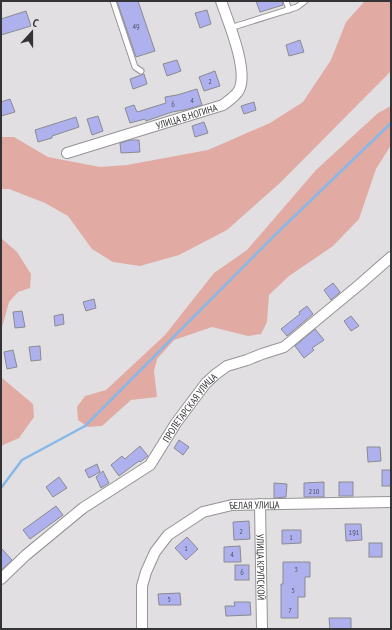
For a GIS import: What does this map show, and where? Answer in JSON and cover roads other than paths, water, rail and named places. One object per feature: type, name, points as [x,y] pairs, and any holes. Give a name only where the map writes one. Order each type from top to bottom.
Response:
[{"type":"street","name":"УЛИЦА В.НОГИНА","points":[[67,153],[222,105],[231,98],[239,90],[242,77],[241,65],[221,1]]},
{"type":"street","name":"ПРОЛЕТАРСКАЯ УЛИЦА","points":[[1,579],[26,555],[83,508],[150,465],[176,423],[206,383],[216,374],[227,366],[284,347],[391,257]]},
{"type":"street","name":"БЕЛАЯ УЛИЦА","points":[[142,629],[142,586],[146,572],[155,552],[168,535],[203,512],[232,505],[391,502]]},
{"type":"street","name":"УЛИЦА КРУПСКОЙ","points":[[260,504],[262,629]]},
{"type":"lane","points":[[113,1],[135,67],[141,71]]},
{"type":"lane","points":[[286,1],[289,10]]},
{"type":"lane","points":[[230,28],[289,10],[297,7],[305,1]]},
{"type":"waterway","points":[[1,488],[22,460],[85,426],[276,234],[391,123]]}]
